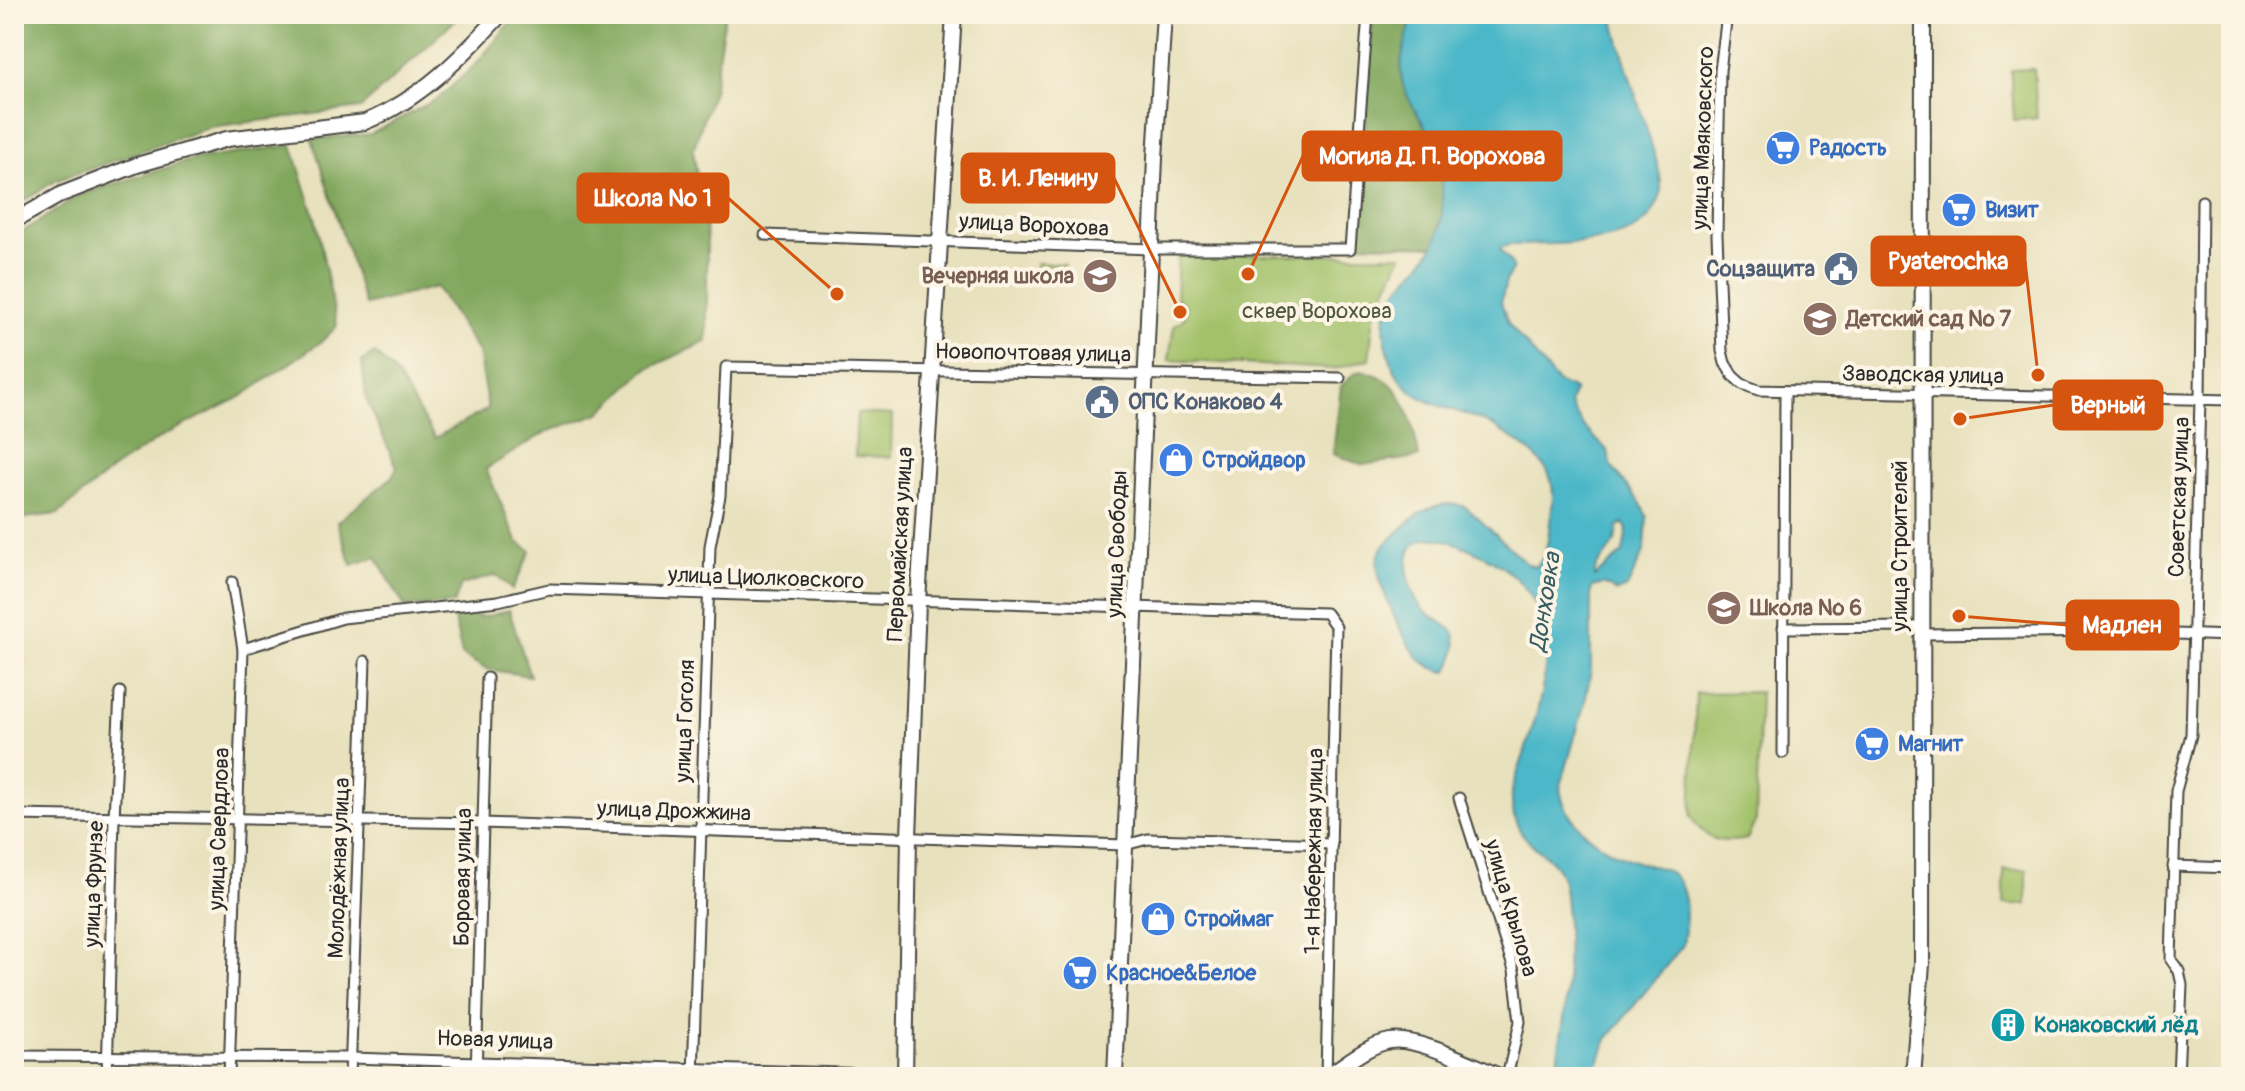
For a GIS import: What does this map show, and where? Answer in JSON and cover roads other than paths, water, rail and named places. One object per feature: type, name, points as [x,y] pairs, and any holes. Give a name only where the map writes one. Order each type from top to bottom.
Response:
[{"type":"main road","points":[[14,221],[62,194],[137,165],[227,139],[365,122],[384,114],[460,59],[501,14]]},
{"type":"main road","name":"Первомайская улица","points":[[905,1076],[909,837],[918,602],[954,14]]},
{"type":"main road","name":"улица Свободы","points":[[1115,1077],[1164,14]]},
{"type":"main road","name":"улица Строителей","points":[[1913,1077],[1922,964],[1923,14]]},
{"type":"main road","points":[[1326,1077],[1367,1051],[1393,1040],[1434,1050],[1504,1077]]},
{"type":"main road","name":"Новая улица","points":[[905,1076],[974,1077]]},
{"type":"street","name":"улица Ворохова","points":[[765,235],[942,239],[1151,249],[1350,249],[1368,14]]},
{"type":"street","name":"улица Маяковского","points":[[1727,14],[1720,71],[1717,235],[1722,351],[1733,376],[1742,384],[1758,390]]},
{"type":"street","name":"Советская улица","points":[[2178,1077],[2182,985],[2179,971],[2171,960],[2173,866],[2176,791],[2191,735],[2202,201]]},
{"type":"street","name":"Новопочтовая улица","points":[[726,367],[1340,378]]},
{"type":"street","name":"улица Гоголя","points":[[693,1072],[710,546],[720,496],[726,367]]},
{"type":"street","name":"Заводская улица","points":[[1758,390],[2231,400]]},
{"type":"street","points":[[1783,753],[1785,391]]},
{"type":"street","name":"улица Свердлова","points":[[229,1077],[243,649],[232,582]]},
{"type":"street","name":"улица Циолковского","points":[[243,649],[343,618],[498,601],[549,589],[1326,613],[1336,627]]},
{"type":"street","name":"1-я Набережная улица","points":[[1326,1077],[1336,627]]},
{"type":"street","points":[[1783,628],[2231,636]]},
{"type":"street","name":"Молодёжная улица","points":[[350,1077],[365,661]]},
{"type":"street","name":"Боровая улица","points":[[476,1077],[487,678]]},
{"type":"street","name":"улица Фрунзе","points":[[107,1077],[120,692]]},
{"type":"street","name":"улица Крылова","points":[[1459,798],[1514,970],[1520,1022],[1504,1077]]},
{"type":"street","name":"улица Дрожжина","points":[[14,815],[482,823],[1125,845],[1148,839],[1332,844]]},
{"type":"street","points":[[2173,866],[2231,868]]},
{"type":"street","name":"Новая улица","points":[[14,1056],[351,1058],[693,1072],[905,1076]]},
{"type":"water","name":"Донховка","points":[[1413,14],[1613,14],[1660,173],[1661,192],[1656,207],[1642,224],[1626,233],[1594,241],[1510,245],[1500,250],[1513,268],[1506,281],[1501,303],[1508,323],[1558,383],[1575,390],[1570,402],[1572,408],[1584,427],[1608,451],[1611,466],[1640,502],[1647,517],[1645,549],[1627,588],[1616,592],[1605,585],[1592,587],[1591,670],[1560,789],[1570,814],[1599,844],[1624,857],[1672,874],[1685,898],[1685,927],[1683,945],[1607,1039],[1594,1077],[1558,1077],[1567,965],[1564,887],[1553,863],[1525,837],[1513,811],[1512,790],[1534,723],[1546,656],[1543,625],[1531,597],[1509,572],[1468,548],[1437,539],[1422,540],[1414,545],[1410,550],[1408,572],[1412,592],[1423,609],[1448,627],[1455,637],[1455,653],[1446,672],[1425,663],[1413,650],[1398,625],[1380,579],[1378,557],[1381,550],[1420,513],[1446,504],[1466,507],[1527,564],[1535,567],[1543,558],[1547,546],[1553,501],[1547,470],[1529,451],[1483,421],[1421,397],[1404,383],[1390,359],[1384,328],[1387,309],[1394,295],[1436,241],[1442,211],[1442,187],[1435,151],[1402,80],[1402,55]],"holes":[[[1623,523],[1627,529],[1623,553],[1594,577],[1596,567],[1613,546],[1618,527]]]},
{"type":"place","name":"Радость","points":[[1783,148]]},
{"type":"place","name":"Визит","points":[[1959,210]]},
{"type":"place","name":"Соцзащита","points":[[1841,269]]},
{"type":"place","name":"Могила Д. П. Ворохова","points":[[1248,274]]},
{"type":"place","name":"Вечерняя школа","points":[[1100,276]]},
{"type":"place","name":"Школа № 1","points":[[837,294]]},
{"type":"place","name":"В. И. Ленину","points":[[1180,312]]},
{"type":"place","name":"Детский сад № 7","points":[[1820,319]]},
{"type":"place","name":"Pyaterochka","points":[[2038,375]]},
{"type":"place","name":"ОПС Конаково 4","points":[[1102,402]]},
{"type":"place","name":"Верный","points":[[1960,419]]},
{"type":"place","name":"Стройдвор","points":[[1176,460]]},
{"type":"place","name":"Школа № 6","points":[[1724,608]]},
{"type":"place","name":"Мадлен","points":[[1959,616]]},
{"type":"place","name":"Магнит","points":[[1872,744]]},
{"type":"place","name":"Строймаг","points":[[1158,919]]},
{"type":"place","name":"Красное&Белое","points":[[1080,973]]},
{"type":"place","name":"Конаковский лёд","points":[[2008,1025]]},
{"type":"park label","name":"сквер Ворохова","points":[[1317,311]]}]
